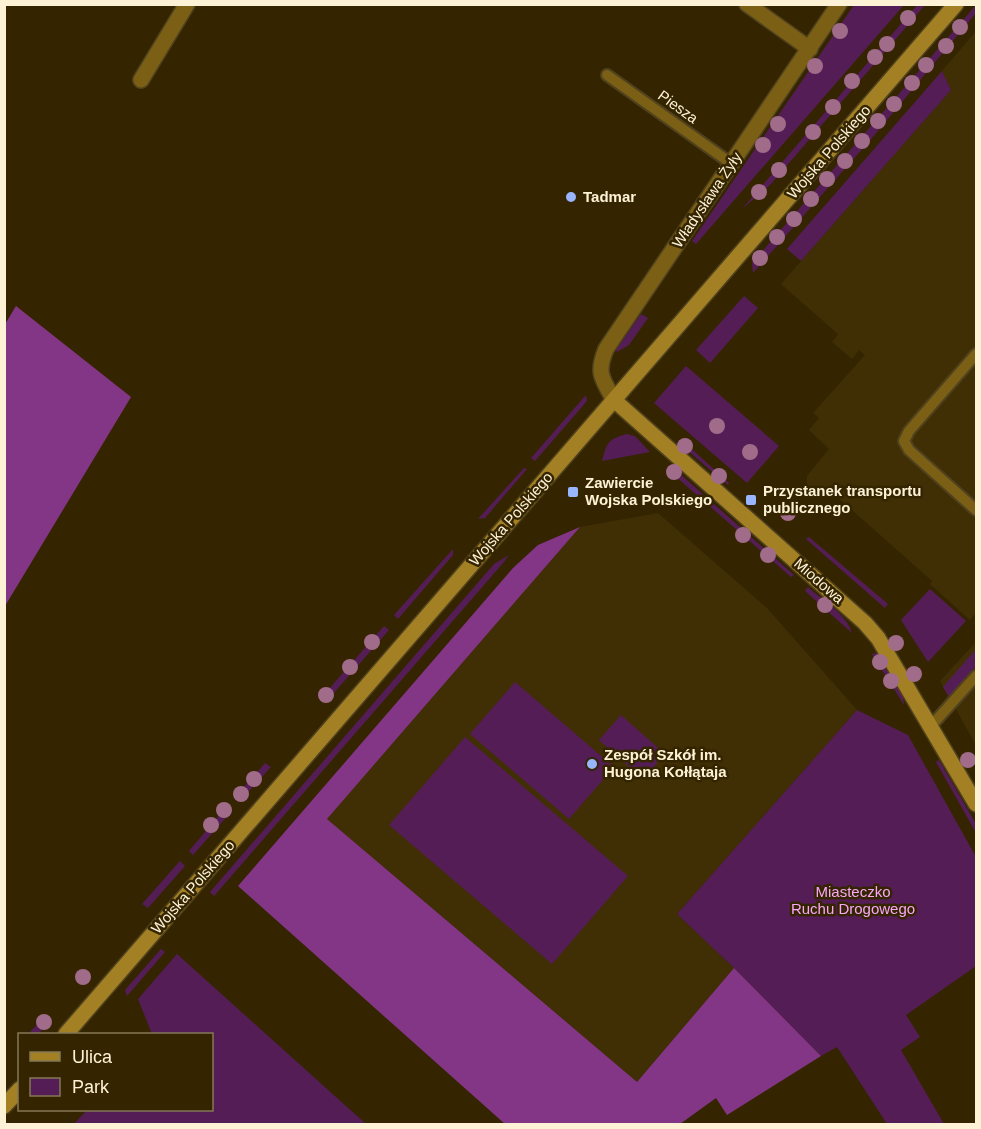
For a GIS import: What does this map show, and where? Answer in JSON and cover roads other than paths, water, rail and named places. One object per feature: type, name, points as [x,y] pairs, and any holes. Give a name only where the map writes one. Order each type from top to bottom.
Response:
[{"type":"main road","name":"Wojska Polskiego","points":[[68,1033],[956,4]]},
{"type":"main road","name":"Miodowa","points":[[614,400],[865,623],[878,638],[976,804]]},
{"type":"main road","points":[[4,1106],[18,1091]]},
{"type":"street","points":[[141,80],[186,4]]},
{"type":"street","points":[[747,4],[810,48]]},
{"type":"street","name":"Władysława Żyły","points":[[614,400],[600,376],[600,367],[606,350],[839,4]]},
{"type":"lane","name":"Piesza","points":[[607,75],[732,164]]},
{"type":"lane","points":[[976,354],[909,431],[904,441],[909,450],[976,510]]},
{"type":"lane","points":[[931,726],[976,676]]},
{"type":"place","name":"Tadmar","points":[[571,197]]},
{"type":"place","name":"Zawiercie Wojska Polskiego","points":[[573,492]]},
{"type":"place","name":"Przystanek transportu publicznego","points":[[751,500]]},
{"type":"place","name":"Zespół Szkół im. Hugona Kołłątaja","points":[[592,764]]},
{"type":"park label","name":"Miasteczko Ruchu Drogowego","points":[[853,900]]}]
